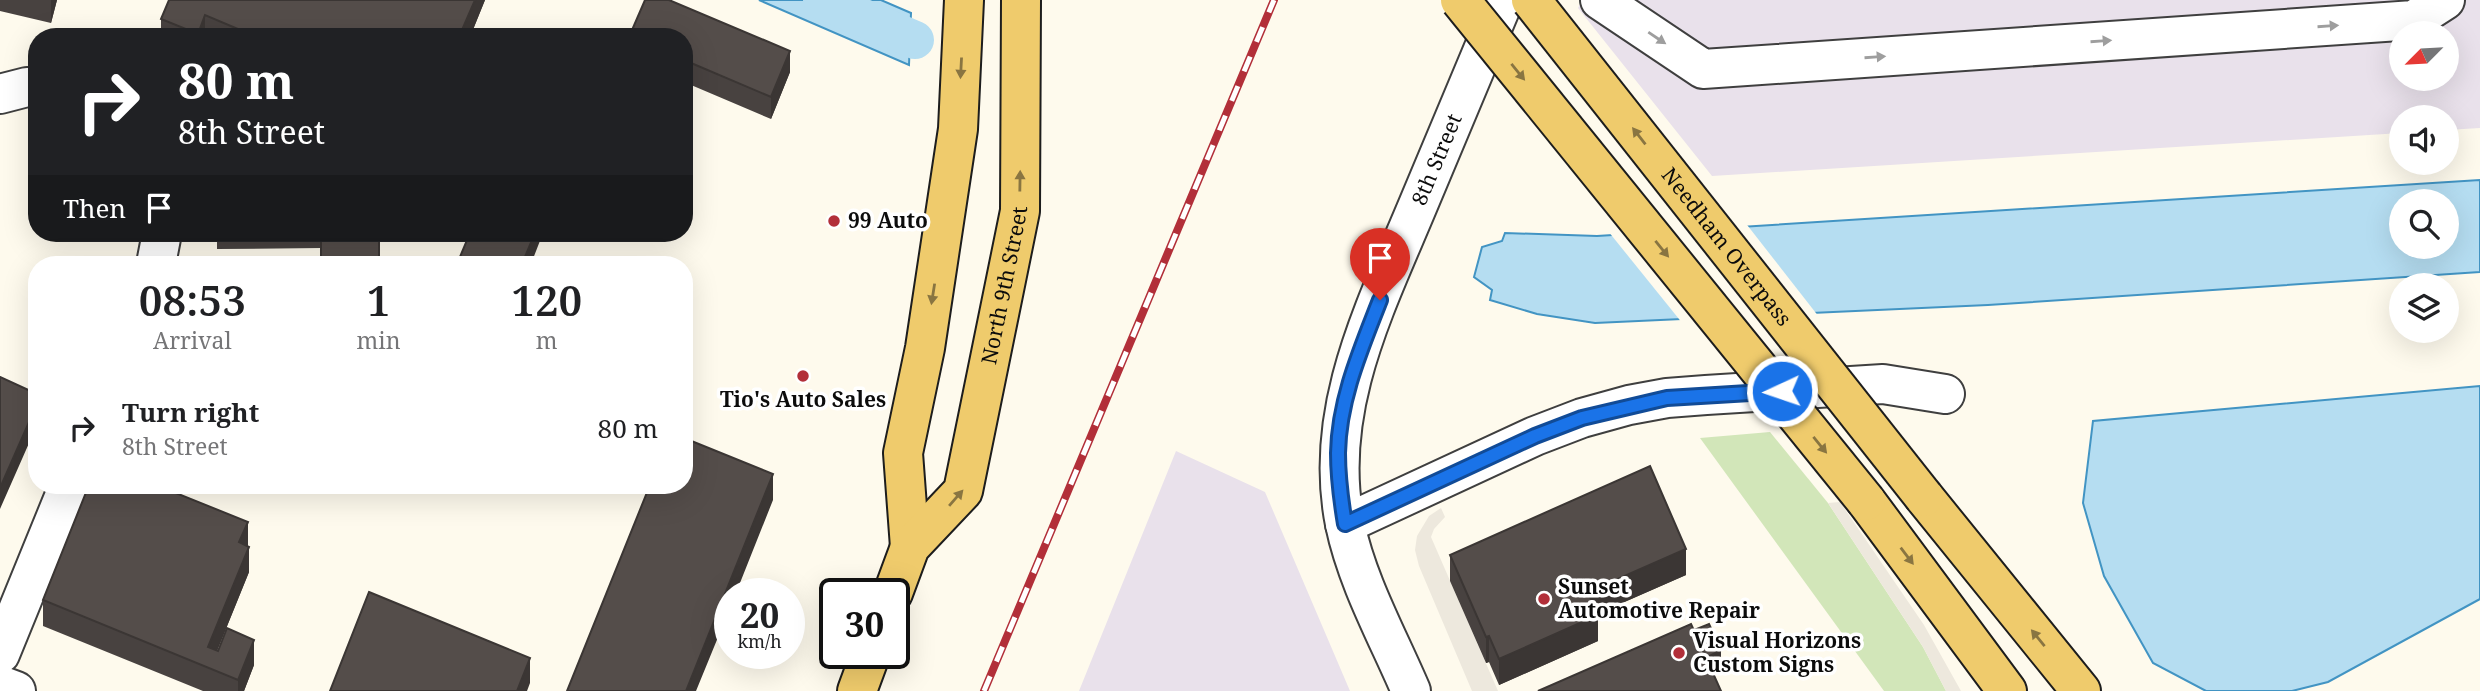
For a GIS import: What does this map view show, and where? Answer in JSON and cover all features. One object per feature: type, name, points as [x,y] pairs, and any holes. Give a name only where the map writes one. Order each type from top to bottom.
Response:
[{"type":"main road","name":"North 9th Street","points":[[910,547],[903,453],[925,348],[958,129],[964,0]]},
{"type":"main road","name":"North 9th Street","points":[[899,578],[910,547],[963,491],[1020,211],[1021,0]]},
{"type":"main road","points":[[1460,0],[1866,501],[2007,691]]},
{"type":"main road","name":"Needham Overpass","points":[[1531,0],[2081,691]]},
{"type":"main road","points":[[1977,650],[1982,691]]},
{"type":"main road","points":[[857,691],[865,669]]},
{"type":"street","name":"8th Street","points":[[1411,691],[1363,581],[1345,524],[1339,485],[1338,451],[1342,411],[1353,369],[1398,254],[1504,0]]},
{"type":"street","points":[[1600,0],[1703,69],[2414,20],[2445,0]]},
{"type":"street","points":[[0,94],[28,87]]},
{"type":"street","points":[[1345,524],[1535,436],[1582,418],[1629,405],[1693,396],[1883,384],[1945,394]]},
{"type":"street","points":[[0,654],[65,494]]},
{"type":"street","points":[[0,685],[16,691]]},
{"type":"shaded area","points":[[1582,0],[2480,0],[2480,128],[2459,129],[2459,105],[2389,105],[2389,134],[1712,176],[1578,8]]},
{"type":"shaded area","points":[[1176,451],[1265,492],[1350,691],[1079,691]]},
{"type":"shaded area","points":[[1840,502],[1924,625],[1961,691],[1946,691],[1923,647],[1828,503]]},
{"type":"shaded area","points":[[1441,508],[1445,517],[1434,529],[1431,537],[1498,691],[1472,691],[1419,566],[1415,550],[1417,536],[1429,516]]},
{"type":"green space","points":[[1770,432],[1828,503],[1923,647],[1946,691],[1884,691],[1700,438]]},
{"type":"water","points":[[759,0],[881,0],[911,13],[909,65]]},
{"type":"water","points":[[2480,180],[2480,272],[2389,273],[2389,278],[1988,305],[1595,323],[1537,314],[1490,300],[1492,290],[1474,277],[1482,247],[1502,241],[1505,233],[1597,236]]},
{"type":"water","points":[[2480,386],[2480,599],[2328,682],[2292,691],[2206,691],[2153,663],[2104,576],[2083,503],[2093,421]]},
{"type":"pier","points":[[1744,221],[1819,317],[1683,324],[1608,231]]},
{"type":"building","points":[[169,0],[475,0],[463,28],[236,28],[205,15],[200,28],[183,28],[161,19]]},
{"type":"building","points":[[645,0],[669,0],[790,51],[771,97],[693,64],[693,28],[633,28]]},
{"type":"building","points":[[321,242],[379,242],[379,256],[321,256]]},
{"type":"building","points":[[466,242],[531,242],[525,256],[460,256]]},
{"type":"building","points":[[0,377],[28,390],[28,424],[0,488]]},
{"type":"building","points":[[693,442],[773,474],[731,578],[714,578],[714,621],[686,691],[567,691],[646,494],[693,494]]},
{"type":"building","name":"Sunset Automotive Repair","points":[[1650,466],[1686,549],[1588,592],[1598,615],[1499,659],[1489,636],[1486,637],[1450,555]]},
{"type":"building","points":[[85,494],[178,494],[248,522],[239,542],[249,547],[208,647],[218,651],[227,628],[254,640],[238,680],[43,600]]},
{"type":"building","points":[[369,592],[530,658],[517,691],[330,691]]},
{"type":"building","points":[[1691,624],[1721,691],[1538,691]]},
{"type":"building","points":[[1709,624],[1721,650],[1706,658],[1694,630]]},
{"type":"waterway","points":[[822,0],[915,40]]},
{"type":"railway","points":[[984,691],[1274,0]]},
{"type":"place","name":"99 Auto","points":[[834,221]]},
{"type":"place","name":"Tio's Auto Sales","points":[[803,376]]},
{"type":"place","name":"Sunset Automotive Repair","points":[[1544,599]]},
{"type":"place","name":"Visual Horizons Custom Signs","points":[[1679,653]]},
{"type":"route","points":[[1380,300],[1353,369],[1342,411],[1338,451],[1339,485],[1345,524],[1535,436],[1582,418],[1667,398],[1782,391]]}]
